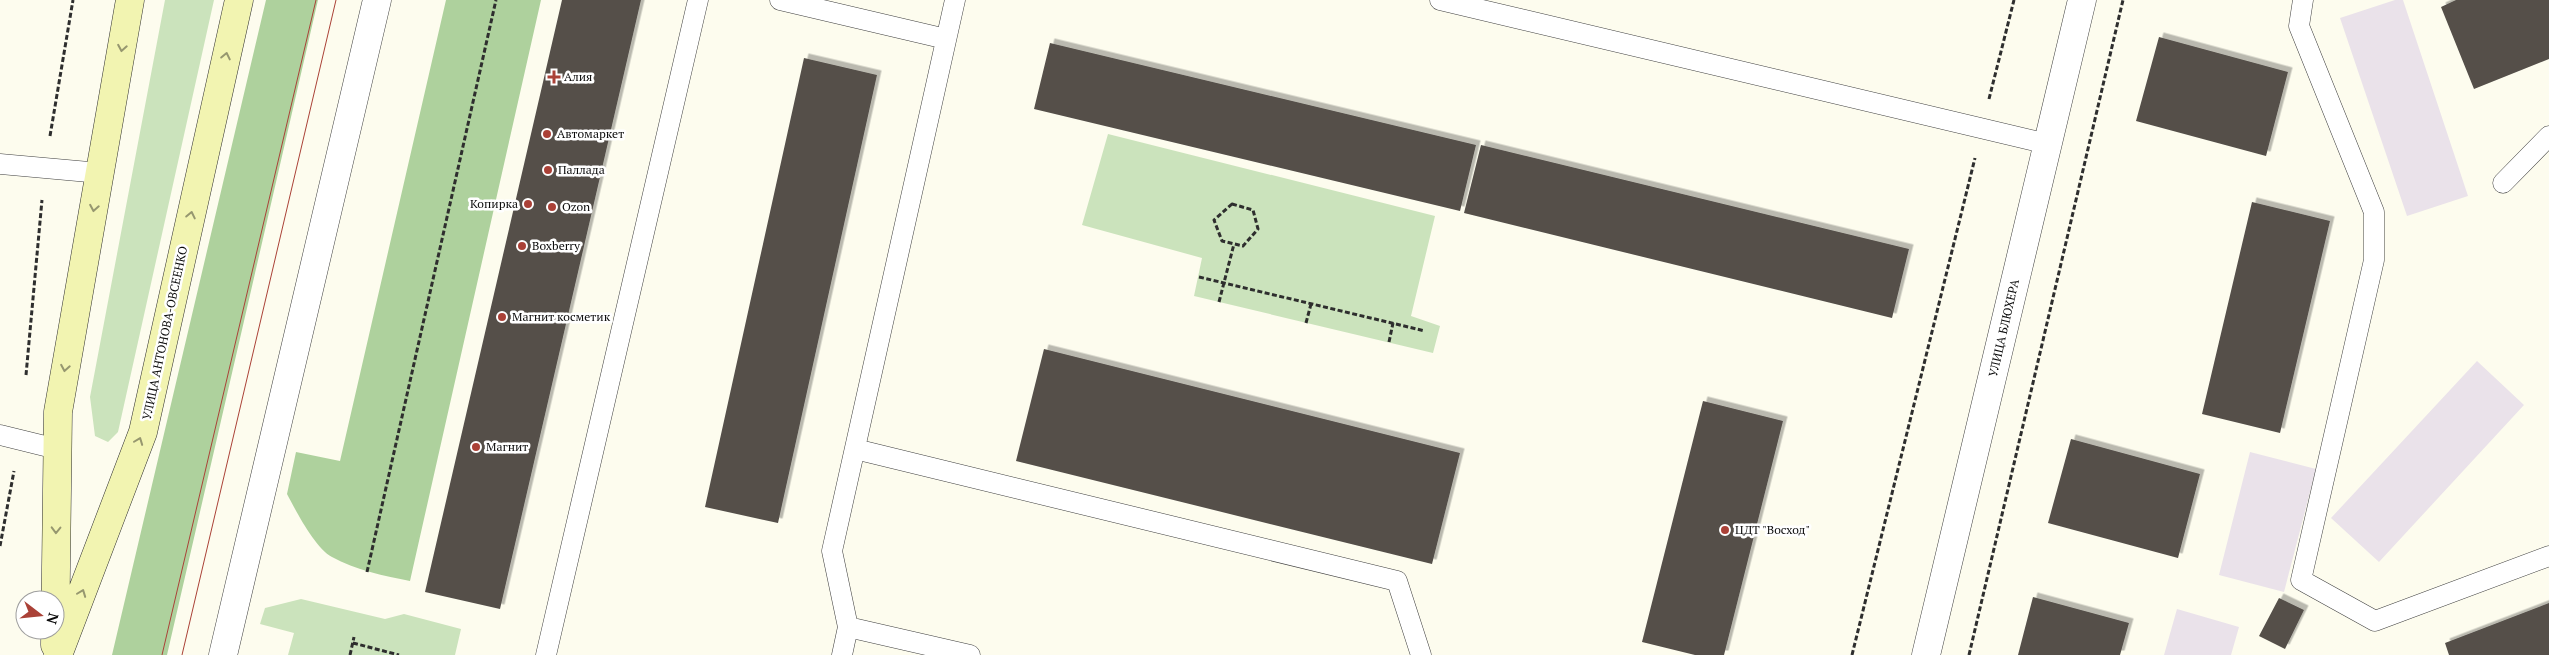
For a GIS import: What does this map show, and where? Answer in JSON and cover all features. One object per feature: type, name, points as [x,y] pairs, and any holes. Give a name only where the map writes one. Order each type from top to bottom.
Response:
[{"type":"main road","name":"УЛИЦА АНТОНОВА-ОВСЕЕНКО","points":[[56,655],[58,412],[130,0]]},
{"type":"main road","name":"УЛИЦА АНТОНОВА-ОВСЕЕНКО","points":[[56,655],[143,432],[239,0]]},
{"type":"street","points":[[223,655],[378,0]]},
{"type":"street","name":"УЛИЦА БЛЮХЕРА","points":[[1926,655],[2082,0]]},
{"type":"lane","points":[[546,655],[698,0]]},
{"type":"lane","points":[[780,0],[946,39]]},
{"type":"lane","points":[[842,655],[848,627],[832,551],[955,0]]},
{"type":"lane","points":[[1440,0],[2048,144]]},
{"type":"lane","points":[[2303,0],[2299,26],[2374,212],[2374,260],[2301,580],[2375,621],[2549,556]]},
{"type":"lane","points":[[2503,183],[2549,136]]},
{"type":"lane","points":[[0,164],[100,173]]},
{"type":"lane","points":[[0,435],[57,449]]},
{"type":"lane","points":[[855,449],[1397,581],[1421,655]]},
{"type":"lane","points":[[848,627],[970,655]]},
{"type":"path","points":[[25,382],[45,168],[73,0]]},
{"type":"path","points":[[367,572],[496,0]]},
{"type":"path","points":[[1852,655],[2014,0]]},
{"type":"path","points":[[1969,655],[2123,0]]},
{"type":"path","points":[[1232,204],[1253,210],[1258,230],[1243,246],[1234,244],[1222,241],[1214,220],[1232,204]]},
{"type":"path","points":[[1219,302],[1234,244]]},
{"type":"path","points":[[1199,277],[1425,331]]},
{"type":"path","points":[[1306,323],[1311,304]]},
{"type":"path","points":[[1389,342],[1393,323]]},
{"type":"path","points":[[0,546],[20,440]]},
{"type":"path","points":[[350,655],[354,637]]},
{"type":"path","points":[[353,643],[399,655]]},
{"type":"shaded area","points":[[2395,0],[2403,0],[2468,196],[2407,216],[2340,18]]},
{"type":"shaded area","points":[[2477,361],[2524,405],[2379,562],[2331,518]]},
{"type":"shaded area","points":[[2250,452],[2316,469],[2284,592],[2219,575]]},
{"type":"shaded area","points":[[2177,609],[2239,627],[2231,655],[2164,655]]},
{"type":"green space","points":[[165,0],[214,0],[118,432],[108,442],[95,436],[90,397]]},
{"type":"green space","points":[[266,0],[318,0],[167,655],[112,655]]},
{"type":"green space","points":[[446,0],[541,0],[410,581],[360,569],[332,557],[313,538],[287,494],[296,452],[340,461]]},
{"type":"green space","points":[[1108,134],[1435,216],[1411,316],[1440,326],[1433,353],[1194,296],[1202,258],[1082,225]]},
{"type":"green space","points":[[301,599],[385,619],[404,614],[461,629],[455,655],[288,655],[294,633],[260,624],[265,608]]},
{"type":"building","points":[[562,0],[641,0],[500,609],[425,592]]},
{"type":"building","points":[[2456,0],[2549,0],[2549,59],[2474,89],[2441,7]]},
{"type":"building","points":[[2159,37],[2288,72],[2266,156],[2136,121]]},
{"type":"building","points":[[1050,43],[1476,145],[1460,211],[1034,109]]},
{"type":"building","points":[[804,58],[877,75],[778,523],[705,507]]},
{"type":"building","points":[[1481,145],[1909,249],[1892,318],[1464,213]]},
{"type":"building","points":[[2252,202],[2330,221],[2280,433],[2202,414]]},
{"type":"building","points":[[1044,349],[1460,453],[1432,564],[1016,461]]},
{"type":"building","points":[[1703,401],[1783,421],[1724,655],[1695,655],[1642,642]]},
{"type":"building","points":[[2071,439],[2200,474],[2178,558],[2048,523]]},
{"type":"building","points":[[2033,597],[2129,623],[2120,655],[2018,655]]},
{"type":"building","points":[[2279,598],[2304,610],[2285,649],[2259,636]]},
{"type":"building","points":[[2549,603],[2549,655],[2449,655],[2445,643]]},
{"type":"tram line","points":[[162,655],[316,0]]},
{"type":"tram line","points":[[182,655],[336,0]]},
{"type":"place","name":"Алия","points":[[554,77]]},
{"type":"place","name":"Автомаркет","points":[[547,134]]},
{"type":"place","name":"Паллада","points":[[548,170]]},
{"type":"place","name":"Копирка","points":[[528,204]]},
{"type":"place","name":"Ozon","points":[[552,207]]},
{"type":"place","name":"Boxberry","points":[[522,246]]},
{"type":"place","name":"Магнит косметик","points":[[502,317]]},
{"type":"place","name":"Магнит","points":[[476,447]]},
{"type":"place","name":"ЦДТ \"Восход\"","points":[[1725,530]]}]
